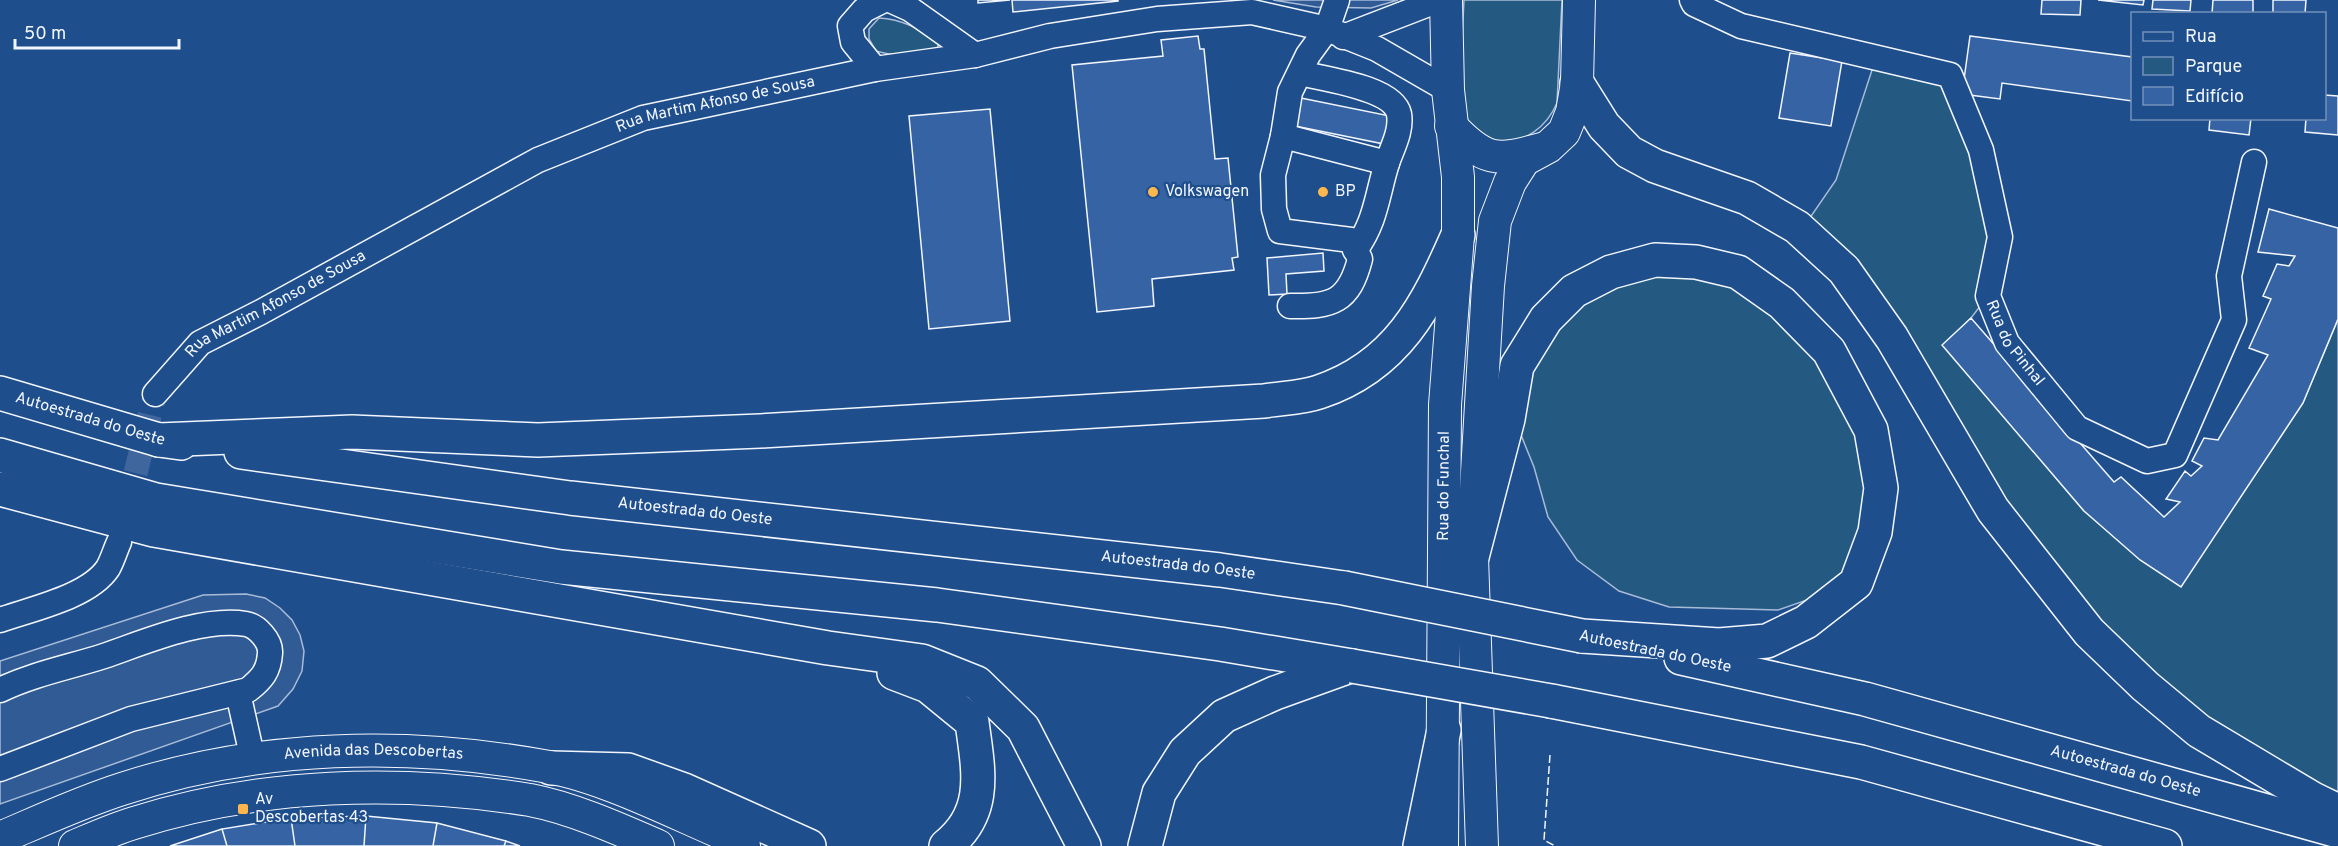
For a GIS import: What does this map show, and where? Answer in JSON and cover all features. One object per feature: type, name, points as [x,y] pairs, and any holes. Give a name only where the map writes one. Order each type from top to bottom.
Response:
[{"type":"highway","points":[[1577,82],[1604,126],[1629,152],[1655,166],[1747,198],[1797,227],[1844,270],[1892,338],[1993,510],[2089,632],[2145,686],[2199,731],[2313,799],[2338,811]]},
{"type":"highway","points":[[159,440],[352,432],[538,440],[690,434],[1264,401],[1317,393],[1360,376],[1400,340],[1433,293],[1458,235]]},
{"type":"highway","points":[[1472,557],[1508,418],[1517,366],[1546,319],[1574,291],[1611,272],[1655,260],[1696,262],[1738,272],[1782,303],[1829,351],[1871,430],[1881,488],[1875,532],[1856,583],[1806,622],[1767,641],[1719,645],[1582,636]]},
{"type":"highway","name":"Autoestrada do Oeste","points":[[0,393],[159,440],[570,498],[1220,570],[1344,588],[1582,636],[1865,699],[2338,831]]},
{"type":"highway","points":[[0,455],[156,500],[561,567],[937,605],[1220,644],[1551,701],[1861,762],[2165,846]]},
{"type":"highway","points":[[0,489],[154,530],[828,648],[922,661],[977,683],[1023,728],[1084,846]]},
{"type":"highway","points":[[828,648],[928,686],[972,722],[980,785],[963,833],[946,846]]},
{"type":"highway","points":[[1145,846],[1159,794],[1185,752],[1224,716],[1275,693],[1352,666]]},
{"type":"highway","points":[[1420,846],[1444,730]]},
{"type":"highway","points":[[551,768],[628,770],[684,790],[809,846]]},
{"type":"main road","name":"Rua do Funchal","points":[[1442,846],[1444,405],[1458,235],[1458,177],[1448,90],[1446,0]]},
{"type":"main road","name":"Rua do Funchal","points":[[1482,846],[1472,557],[1488,286],[1495,221],[1510,182],[1524,160],[1548,147],[1564,132],[1572,112],[1577,82],[1579,0]]},
{"type":"main road","points":[[1451,126],[1469,145],[1485,154],[1510,158],[1548,147]]},
{"type":"main road","name":"Avenida das Descobertas","points":[[0,838],[122,789],[202,767],[329,750],[433,753],[551,768],[623,791],[731,837],[744,846]]},
{"type":"main road","name":"Avenida das Descobertas","points":[[75,846],[133,823],[210,804],[331,787],[430,790],[532,801],[610,825],[658,846]]},
{"type":"street","points":[[875,69],[853,42],[850,26],[864,10],[884,0]]},
{"type":"street","points":[[890,0],[910,9],[975,55]]},
{"type":"street","points":[[1335,33],[1337,0]]},
{"type":"street","points":[[1290,306],[1328,304],[1345,295],[1354,280],[1360,259],[1351,240],[1280,231],[1274,209],[1272,175],[1283,136],[1290,92],[1308,55],[1335,33],[1439,0]]},
{"type":"street","name":"Rua do Pinhal","points":[[1692,0],[1694,4],[1741,26],[1792,36],[1950,75],[1981,150],[2000,237],[1988,296],[2007,343],[2078,428],[2147,462],[2175,455],[2234,320],[2229,276],[2254,162]]},
{"type":"street","name":"Rua Martim Afonso de Sousa","points":[[155,394],[200,343],[538,160],[644,118],[875,69],[975,55],[1050,36],[1157,19],[1252,12],[1335,33],[1377,49],[1448,90]]},
{"type":"street","points":[[1300,73],[1375,91],[1390,100],[1399,113],[1398,130],[1387,163],[1378,206],[1368,233],[1355,250]]},
{"type":"street","points":[[1283,136],[1387,163]]},
{"type":"street","points":[[0,620],[69,597],[90,585],[107,569],[119,542]]},
{"type":"street","points":[[0,690],[138,643],[206,626],[229,623],[249,624],[261,633],[270,648],[269,666],[261,680],[238,693],[131,719],[0,769]]},
{"type":"street","points":[[238,693],[253,760]]},
{"type":"green space","points":[[1464,0],[1562,0],[1557,103],[1547,120],[1534,132],[1519,139],[1504,142],[1489,139],[1476,131],[1465,118],[1459,100]]},
{"type":"green space","points":[[879,18],[895,20],[917,29],[938,43],[938,48],[907,54],[876,51],[869,39],[869,29]]},
{"type":"green space","points":[[1873,67],[1950,75],[2000,237],[1988,296],[1971,318],[1943,345],[2084,511],[2181,586],[2303,403],[2338,319],[2338,796],[2209,720],[2099,623],[2003,505],[1807,222],[1836,180]]},
{"type":"green space","points":[[1696,262],[1793,315],[1878,467],[1856,583],[1778,610],[1669,607],[1619,591],[1577,560],[1548,517],[1534,467],[1510,408],[1568,297]]},
{"type":"shaded area","points":[[1273,0],[1398,0],[1371,8],[1316,7]]},
{"type":"shaded area","points":[[246,594],[265,598],[280,608],[292,620],[300,635],[304,651],[302,671],[293,689],[278,706],[0,804],[0,661],[203,595]]},
{"type":"building","points":[[978,0],[1010,0],[978,3]]},
{"type":"building","points":[[1012,0],[1118,0],[1118,1],[1013,12]]},
{"type":"building","points":[[2042,0],[2081,0],[2080,15],[2041,14]]},
{"type":"building","points":[[2098,0],[2144,0],[2143,5]]},
{"type":"building","points":[[2153,0],[2191,0],[2190,11],[2152,9]]},
{"type":"building","points":[[2213,0],[2253,0],[2253,12],[2212,12]]},
{"type":"building","points":[[2273,0],[2306,0],[2305,12],[2273,12]]},
{"type":"building","points":[[1198,36],[1200,49],[1204,49],[1215,159],[1228,158],[1238,257],[1232,258],[1234,270],[1152,279],[1154,306],[1097,312],[1072,65],[1163,56],[1161,40]]},
{"type":"building","points":[[1970,36],[2131,57],[2131,101],[2002,83],[2000,99],[1962,94]]},
{"type":"building","points":[[1790,53],[1842,61],[1831,126],[1779,118]]},
{"type":"building","points":[[2326,95],[2338,96],[2338,135],[2305,132],[2306,120],[2326,120]]},
{"type":"building","points":[[1296,97],[1390,116],[1384,144],[1290,125]]},
{"type":"building","points":[[990,109],[1010,321],[929,329],[909,116]]},
{"type":"building","points":[[2210,120],[2251,120],[2249,135],[2209,130]]},
{"type":"building","points":[[2269,209],[2338,228],[2338,319],[2303,403],[2181,587],[2140,560],[2084,511],[1942,345],[1971,318],[2114,482],[2121,477],[2164,517],[2180,502],[2166,499],[2185,471],[2191,476],[2202,466],[2192,461],[2204,438],[2218,440],[2268,355],[2249,348],[2271,299],[2263,296],[2277,264],[2289,266],[2295,256],[2258,252]]},
{"type":"building","points":[[1323,253],[1324,271],[1286,274],[1287,294],[1269,295],[1267,258]]},
{"type":"building","points":[[366,816],[364,846],[295,846],[291,818]]},
{"type":"building","points":[[366,816],[437,823],[433,846],[364,846]]},
{"type":"building","points":[[291,818],[295,846],[227,846],[222,829]]},
{"type":"building","points":[[437,823],[506,841],[504,846],[433,846]]},
{"type":"building","points":[[222,829],[227,846],[170,846]]},
{"type":"building","points":[[506,841],[520,846],[504,846]]},
{"type":"tunnel","points":[[127,508],[155,394]]},
{"type":"fence","points":[[1550,755],[1544,840],[1555,846]]},
{"type":"place","name":"Volkswagen","points":[[1153,192]]},
{"type":"place","name":"BP","points":[[1323,192]]},
{"type":"place","name":"Av Descobertas 43","points":[[243,809]]}]
